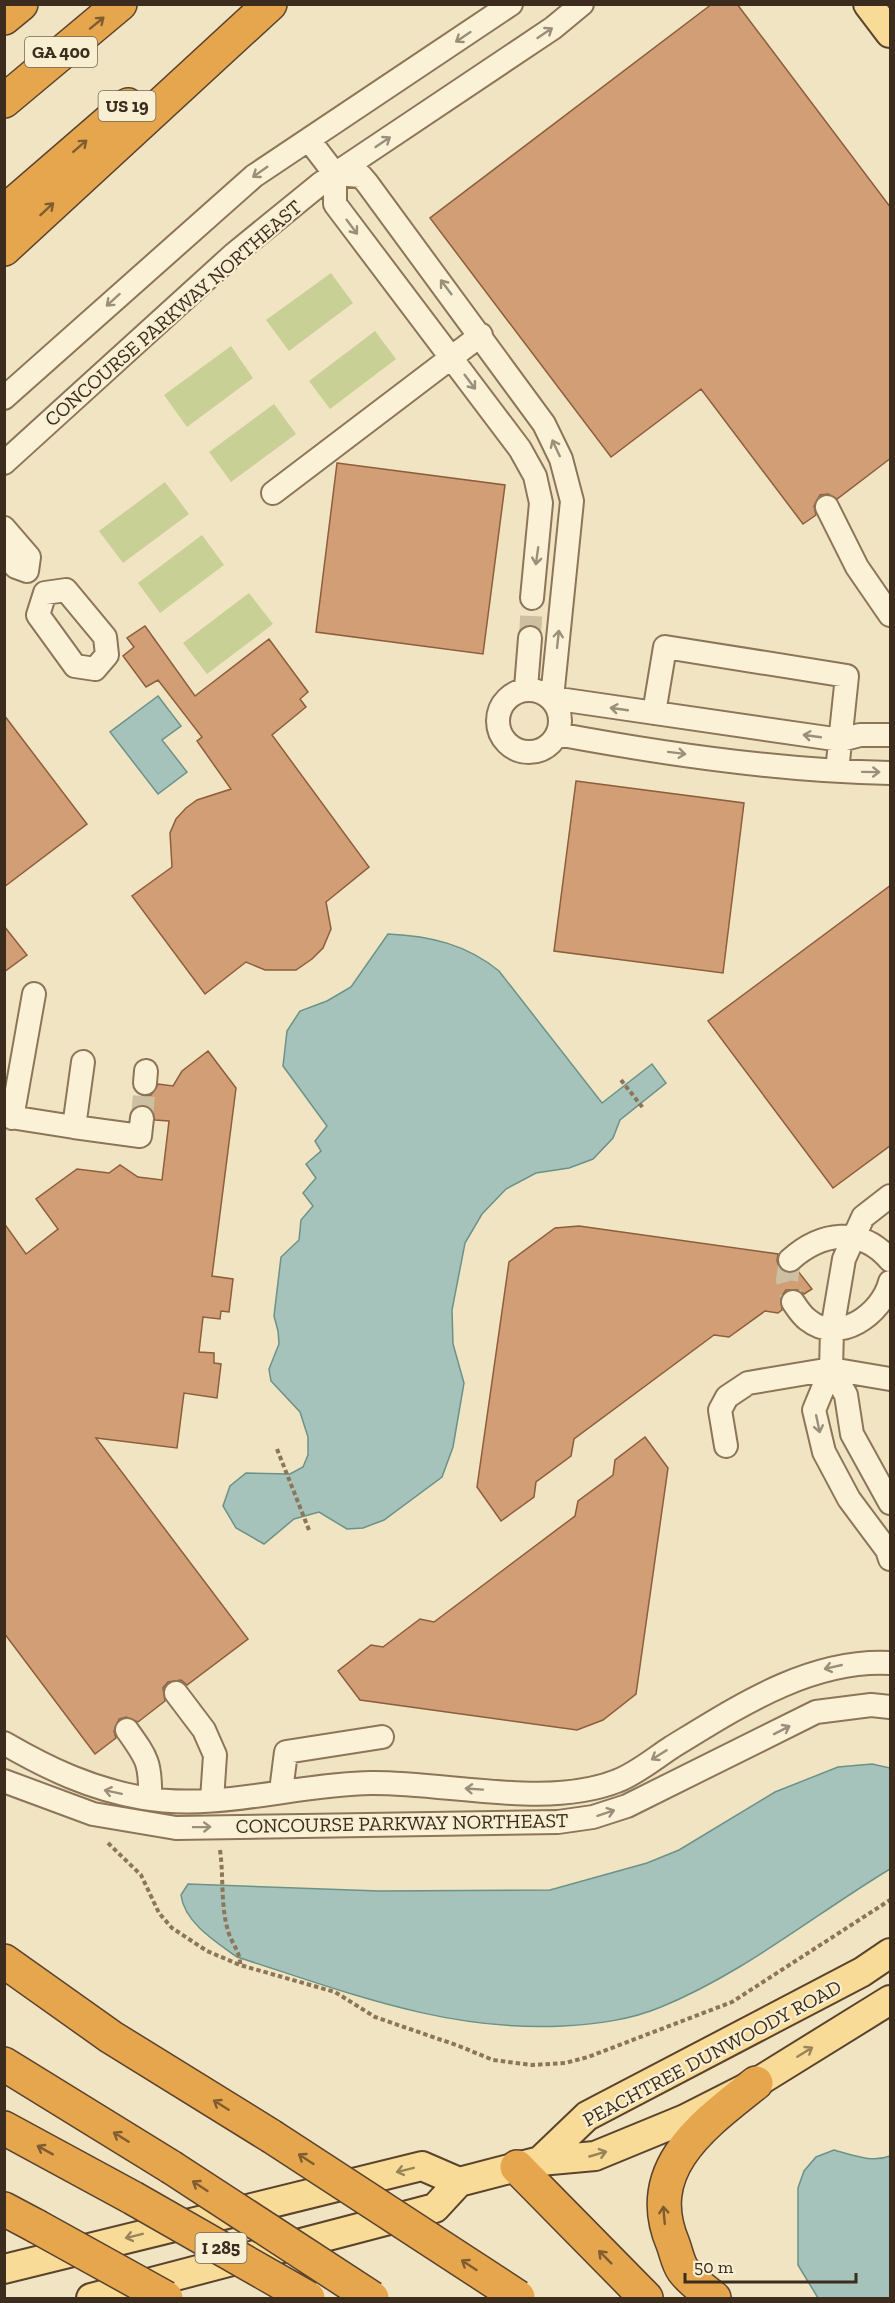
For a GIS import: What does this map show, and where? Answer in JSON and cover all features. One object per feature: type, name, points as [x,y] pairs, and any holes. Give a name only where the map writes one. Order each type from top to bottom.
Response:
[{"type":"highway","name":"GA 400","points":[[4,18],[21,4]]},
{"type":"highway","name":"GA 400","points":[[4,101],[120,4]]},
{"type":"highway","name":"US 19","points":[[4,212],[165,74],[253,4]]},
{"type":"highway","points":[[4,249],[270,4]]},
{"type":"highway","points":[[4,1960],[111,2037],[271,2136],[519,2298]]},
{"type":"highway","points":[[4,1985],[111,2037]]},
{"type":"highway","points":[[4,2064],[171,2167],[372,2298]]},
{"type":"highway","points":[[714,2298],[683,2270],[664,2224],[663,2203],[666,2182],[680,2153],[709,2121],[756,2083]]},
{"type":"highway","name":"I 285","points":[[4,2128],[133,2198],[308,2298]]},
{"type":"highway","points":[[528,2164],[646,2298]]},
{"type":"highway","points":[[4,2209],[166,2298]]},
{"type":"main road","points":[[868,4],[891,33]]},
{"type":"main road","name":"PEACHTREE DUNWOODY ROAD","points":[[528,2164],[587,2116],[861,1972],[891,1953]]},
{"type":"main road","name":"PEACHTREE DUNWOODY ROAD","points":[[459,2182],[528,2164],[595,2156],[685,2119],[756,2083],[891,2000]]},
{"type":"main road","points":[[4,2269],[422,2166],[459,2182],[435,2208],[91,2298]]},
{"type":"street","points":[[4,398],[254,176],[511,4]]},
{"type":"street","name":"CONCOURSE PARKWAY NORTHEAST","points":[[4,463],[234,254],[335,174],[553,28],[582,4]]},
{"type":"street","points":[[309,140],[335,174],[335,204],[520,449],[535,476],[542,503],[533,593],[562,593]]},
{"type":"street","points":[[335,174],[361,176],[368,183],[482,335],[544,424],[561,459],[572,501],[552,698],[559,715],[557,734],[551,742],[535,752],[515,749],[506,742],[500,733],[499,712],[512,695],[526,688],[552,698],[842,740],[860,735],[891,735]]},
{"type":"street","points":[[273,493],[482,335]]},
{"type":"street","points":[[826,507],[857,567],[891,615]]},
{"type":"street","points":[[4,528],[29,557],[27,571]]},
{"type":"street","points":[[4,554],[16,567],[27,571],[45,593]]},
{"type":"street","points":[[526,688],[530,638]]},
{"type":"street","points":[[654,713],[665,648],[848,676],[837,771]]},
{"type":"street","points":[[557,734],[622,746],[837,771],[891,773]]},
{"type":"street","points":[[34,994],[8,1117],[140,1136],[142,1118]]},
{"type":"street","points":[[74,1127],[83,1062]]},
{"type":"street","points":[[891,1196],[863,1217],[851,1238],[843,1259],[832,1330],[831,1369],[814,1410],[824,1452],[849,1499],[887,1550],[891,1559]]},
{"type":"street","points":[[790,1260],[819,1240],[833,1236],[862,1239],[891,1260]]},
{"type":"street","points":[[793,1302],[808,1321],[832,1330],[861,1321],[878,1308],[891,1282]]},
{"type":"street","points":[[831,1369],[846,1395],[852,1434],[891,1503]]},
{"type":"street","points":[[726,1446],[720,1410],[727,1397],[748,1383],[831,1369],[891,1379]]},
{"type":"street","name":"CONCOURSE PARKWAY NORTHEAST","points":[[4,1743],[55,1772],[87,1784],[150,1799],[212,1800],[336,1784],[373,1783],[555,1793],[587,1790],[618,1781],[723,1716],[803,1676],[854,1663],[891,1663]]},
{"type":"street","points":[[176,1693],[204,1730],[215,1755],[212,1800]]},
{"type":"street","name":"CONCOURSE PARKWAY NORTHEAST","points":[[4,1781],[93,1814],[176,1828],[558,1822],[593,1817],[627,1806],[816,1712],[871,1705],[891,1707]]},
{"type":"street","points":[[127,1730],[147,1759],[150,1799]]},
{"type":"street","points":[[281,1791],[286,1752],[382,1737]]},
{"type":"path","points":[[621,1080],[643,1108]]},
{"type":"path","points":[[277,1449],[309,1530]]},
{"type":"path","points":[[108,1843],[141,1875],[159,1913],[172,1928],[207,1951],[240,1965],[335,1992],[375,2017],[493,2060],[532,2065],[565,2063],[665,2030],[732,2002],[782,1974],[891,1900]]},
{"type":"path","points":[[219,1846],[221,1894],[229,1935],[241,1959],[240,1965]]},
{"type":"green space","points":[[331,273],[353,303],[289,351],[266,320]]},
{"type":"green space","points":[[375,331],[396,359],[330,409],[309,381]]},
{"type":"green space","points":[[231,346],[253,378],[187,427],[164,395]]},
{"type":"green space","points":[[274,404],[296,434],[231,482],[209,452]]},
{"type":"green space","points":[[165,482],[189,514],[123,563],[99,531]]},
{"type":"green space","points":[[202,535],[224,565],[160,613],[138,583]]},
{"type":"green space","points":[[249,593],[273,624],[207,674],[183,643]]},
{"type":"water","points":[[158,696],[181,726],[162,740],[187,772],[158,794],[110,732]]},
{"type":"water","points":[[388,934],[433,939],[447,943],[474,954],[499,971],[602,1103],[652,1064],[666,1083],[620,1120],[613,1138],[593,1159],[569,1168],[536,1173],[506,1189],[482,1214],[465,1243],[452,1310],[453,1344],[464,1383],[453,1447],[442,1477],[384,1520],[363,1528],[347,1529],[319,1512],[294,1519],[264,1544],[236,1528],[223,1506],[230,1486],[246,1473],[290,1474],[303,1467],[308,1455],[308,1437],[300,1412],[271,1381],[269,1369],[279,1344],[274,1316],[281,1257],[299,1240],[301,1220],[313,1206],[303,1193],[316,1178],[306,1164],[321,1151],[315,1141],[327,1126],[283,1066],[287,1031],[300,1011],[327,1001],[351,987]]},
{"type":"water","points":[[872,1764],[890,1768],[890,1869],[721,1978],[661,2007],[613,2021],[563,2026],[478,2023],[397,2007],[358,1996],[237,1957],[194,1923],[183,1905],[181,1895],[188,1884],[379,1891],[550,1890],[647,1863],[679,1850],[775,1792],[838,1767]]},
{"type":"water","points":[[834,2150],[876,2159],[890,2156],[890,2298],[818,2298],[798,2265],[798,2188],[804,2171],[816,2157]]},
{"type":"building","points":[[712,4],[737,4],[891,208],[891,458],[837,499],[828,494],[820,495],[814,506],[816,515],[803,524],[701,389],[611,457],[430,218]]},
{"type":"building","points":[[337,463],[505,485],[483,654],[316,632]]},
{"type":"building","points":[[145,626],[195,696],[269,639],[308,692],[300,699],[306,707],[272,735],[369,867],[326,902],[331,929],[323,948],[296,970],[265,970],[246,962],[205,994],[132,896],[172,867],[170,833],[176,819],[186,808],[197,800],[231,789],[197,741],[202,737],[158,680],[146,687],[123,656],[134,647],[127,638]]},
{"type":"building","points":[[4,715],[87,824],[4,887]]},
{"type":"building","points":[[576,781],[744,803],[723,973],[554,951]]},
{"type":"building","points":[[891,885],[891,1145],[833,1188],[708,1021]]},
{"type":"building","points":[[4,926],[27,955],[4,972]]},
{"type":"building","points":[[208,1051],[236,1088],[212,1276],[233,1279],[229,1312],[221,1311],[220,1319],[203,1317],[199,1352],[214,1353],[214,1363],[221,1364],[217,1398],[184,1393],[177,1448],[96,1438],[248,1639],[187,1685],[181,1680],[168,1682],[163,1688],[165,1701],[138,1722],[126,1717],[119,1719],[114,1731],[116,1738],[95,1754],[4,1633],[4,1223],[26,1254],[58,1229],[36,1199],[77,1169],[109,1173],[120,1165],[138,1177],[162,1180],[169,1121],[155,1120],[150,1108],[141,1105],[142,1096],[151,1095],[158,1084],[173,1086],[182,1071]]},
{"type":"building","points":[[579,1226],[778,1254],[777,1261],[780,1269],[791,1273],[798,1271],[812,1289],[804,1294],[798,1290],[786,1290],[781,1297],[782,1310],[778,1313],[765,1311],[729,1337],[714,1335],[574,1439],[571,1456],[536,1482],[534,1497],[501,1521],[477,1487],[509,1262],[555,1228]]},
{"type":"building","points":[[645,1437],[668,1468],[636,1694],[603,1720],[577,1730],[360,1700],[338,1671],[371,1645],[383,1647],[420,1619],[434,1622],[575,1516],[578,1501],[613,1475],[615,1460]]},
{"type":"tunnel","points":[[530,638],[532,598]]},
{"type":"tunnel","points":[[142,1118],[145,1083]]},
{"type":"tunnel","points":[[790,1260],[787,1280],[793,1302]]}]
